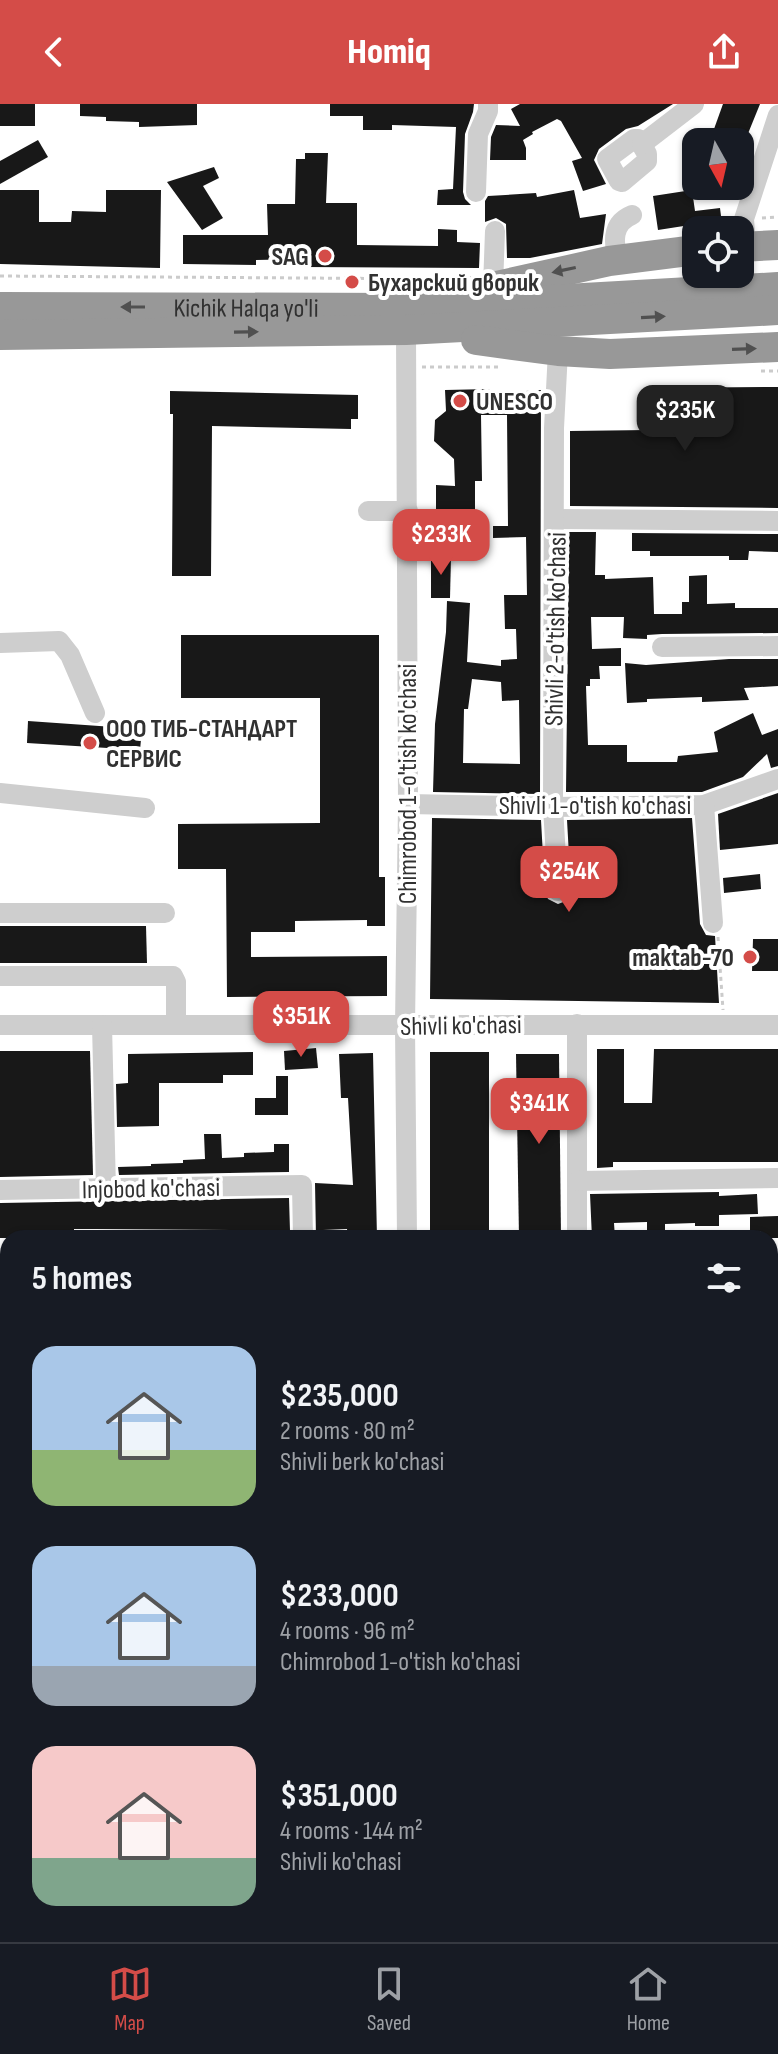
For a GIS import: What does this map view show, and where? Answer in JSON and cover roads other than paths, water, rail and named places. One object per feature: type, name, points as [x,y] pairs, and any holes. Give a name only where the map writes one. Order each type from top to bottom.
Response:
[{"type":"highway","points":[[406,319],[493,287],[618,260],[682,252]]},
{"type":"highway","name":"Kichik Halqa yo'li","points":[[547,312],[778,287]]},
{"type":"highway","name":"Kichik Halqa yo'li","points":[[0,307],[406,319]]},
{"type":"highway","name":"Kichik Halqa yo'li","points":[[0,335],[547,312],[778,310]]},
{"type":"highway","points":[[406,319],[559,359],[778,347]]},
{"type":"street","points":[[476,192],[478,134],[488,104]]},
{"type":"street","points":[[642,144],[694,104]]},
{"type":"street","points":[[759,243],[744,219],[768,174],[778,115]]},
{"type":"street","points":[[618,260],[614,241],[617,228],[623,219],[632,215]]},
{"type":"street","points":[[493,287],[495,231]]},
{"type":"street","name":"Chimrobod 1-o'tish ko'chasi","points":[[406,319],[407,1230]]},
{"type":"street","name":"Shivli 2-o'tish ko'chasi","points":[[558,891],[553,807],[554,428],[559,359]]},
{"type":"street","points":[[368,511],[408,511]]},
{"type":"street","points":[[556,519],[778,521]]},
{"type":"street","points":[[0,643],[59,641],[70,655],[95,713]]},
{"type":"street","points":[[662,647],[778,646]]},
{"type":"street","name":"Shivli 1-o'tish ko'chasi","points":[[408,804],[553,807],[704,805],[778,779]]},
{"type":"street","points":[[0,793],[145,808]]},
{"type":"street","points":[[704,805],[713,923]]},
{"type":"street","points":[[0,913],[165,913]]},
{"type":"street","points":[[0,976],[173,976],[176,982],[176,1025]]},
{"type":"street","points":[[577,1024],[577,1230]]},
{"type":"street","name":"Shivli ko'chasi","points":[[0,1025],[778,1025]]},
{"type":"street","points":[[102,1025],[106,1190]]},
{"type":"street","points":[[577,1181],[778,1178]]},
{"type":"street","name":"Injobod ko'chasi","points":[[0,1190],[302,1185],[303,1230]]},
{"type":"place","name":"SAG","points":[[325,256]]},
{"type":"place","name":"Бухарский дворик","points":[[352,282]]},
{"type":"place","name":"UNESCO","points":[[460,401]]},
{"type":"place","name":"ООО ТИБ-СТАНДАРТ СЕРВИС","points":[[90,743]]},
{"type":"place","name":"maktab-70","points":[[750,957]]}]
